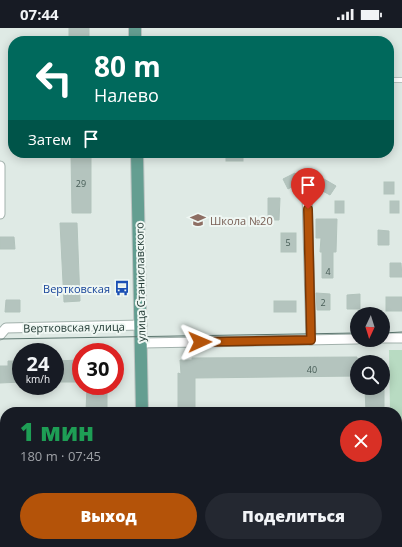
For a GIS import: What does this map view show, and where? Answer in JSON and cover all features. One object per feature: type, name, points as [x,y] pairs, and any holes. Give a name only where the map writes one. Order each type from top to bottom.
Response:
[{"type":"main road","name":"улица Станиславского","points":[[138,158],[142,325],[142,407]]},
{"type":"street","points":[[0,166],[0,214]]},
{"type":"street","points":[[307,194],[311,340]]},
{"type":"street","name":"Вертковская улица","points":[[2,330],[142,325]]},
{"type":"street","points":[[390,338],[402,338]]},
{"type":"street","points":[[142,343],[350,339]]},
{"type":"green space","points":[[389,350],[402,350],[402,407],[390,407]]},
{"type":"building","points":[[69,28],[89,28],[89,36],[69,36]]},
{"type":"building","points":[[71,158],[91,158],[91,213],[72,213]]},
{"type":"building","points":[[226,158],[243,158],[243,161],[226,161]]},
{"type":"building","points":[[295,173],[300,182],[288,189],[283,179]]},
{"type":"building","points":[[324,179],[336,186],[330,195],[319,189]]},
{"type":"building","points":[[384,182],[394,182],[394,194],[384,194]]},
{"type":"building","points":[[268,198],[280,198],[279,220],[268,220]]},
{"type":"building","points":[[335,201],[344,201],[344,213],[335,213]]},
{"type":"building","points":[[390,201],[399,201],[399,213],[390,213]]},
{"type":"building","points":[[316,219],[337,219],[336,252],[333,252],[333,278],[322,278],[322,252],[320,252],[321,238],[316,238]]},
{"type":"building","points":[[60,223],[77,223],[80,301],[64,302]]},
{"type":"building","points":[[378,230],[389,231],[389,245],[378,245]]},
{"type":"building","points":[[281,233],[296,233],[296,252],[281,252]]},
{"type":"building","points":[[0,237],[14,237],[15,249],[0,249]]},
{"type":"building","points":[[390,263],[401,263],[402,277],[390,277]]},
{"type":"building","points":[[316,293],[330,294],[330,310],[317,310]]},
{"type":"building","points":[[360,294],[360,307],[350,307],[350,309],[347,309],[347,295]]},
{"type":"building","points":[[386,297],[402,297],[402,311],[390,311],[390,307],[386,307]]},
{"type":"building","points":[[6,300],[20,300],[20,312],[5,312]]},
{"type":"building","points":[[274,301],[296,301],[296,312],[274,312]]},
{"type":"building","points":[[350,357],[350,376],[195,378],[195,407],[178,407],[178,373],[181,374],[180,360],[192,360],[192,358]]},
{"type":"building","points":[[72,360],[72,382],[64,382],[64,361]]},
{"type":"building","points":[[8,361],[12,361],[12,382],[0,383],[0,366],[8,366]]},
{"type":"building","points":[[87,395],[107,395],[107,407],[86,407]]},
{"type":"building","points":[[365,395],[384,395],[384,407],[366,407]]},
{"type":"tram line","points":[[390,333],[402,332]]},
{"type":"tram line","points":[[0,339],[350,333]]},
{"type":"place","name":"Школа №20","points":[[198,220]]},
{"type":"place","name":"Вертковская","points":[[122,288]]},
{"type":"route","points":[[200,342],[311,340],[308,209]]}]
